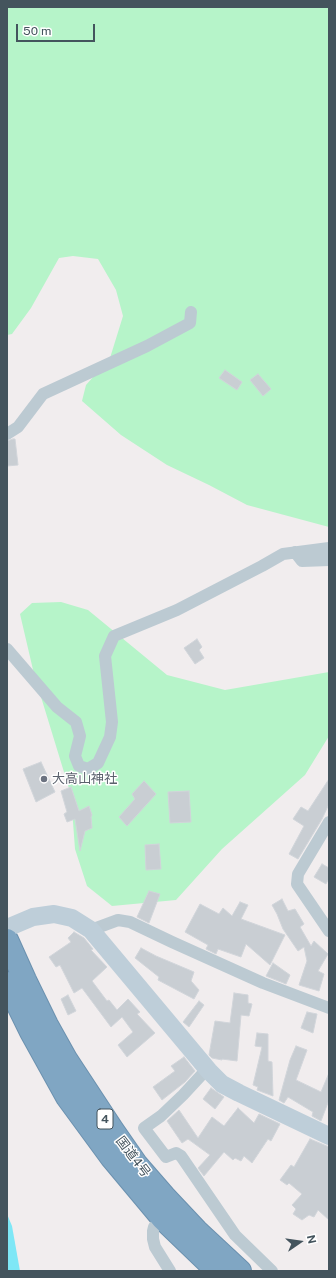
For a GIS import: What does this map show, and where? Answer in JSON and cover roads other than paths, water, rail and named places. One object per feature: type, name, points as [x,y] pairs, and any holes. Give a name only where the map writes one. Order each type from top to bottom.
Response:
[{"type":"highway","name":"国道4号","points":[[7,940],[24,980],[51,1032],[66,1059],[112,1129],[137,1164],[164,1196],[197,1231],[240,1271]]},
{"type":"highway","name":"国道4号","points":[[7,983],[31,1032],[67,1096],[110,1157],[162,1218],[217,1271]]},
{"type":"street","points":[[7,434],[18,427],[44,394],[147,346],[190,324],[191,312]]},
{"type":"street","points":[[7,649],[57,707],[76,722],[80,736],[75,756],[79,766],[88,769],[98,764],[110,737],[112,722],[105,656],[114,636],[177,610],[282,554],[329,548]]},
{"type":"street","points":[[295,552],[302,561],[329,560]]},
{"type":"street","points":[[329,822],[298,874],[297,884],[329,931]]},
{"type":"street","points":[[7,928],[33,917],[54,914],[72,918],[91,930],[207,1069],[222,1084],[239,1094],[329,1136]]},
{"type":"street","points":[[91,930],[118,920],[130,922],[263,983],[328,1005]]},
{"type":"street","points":[[207,1069],[161,1116],[144,1128],[166,1157],[176,1153],[181,1156],[235,1235],[272,1271]]},
{"type":"street","points":[[162,1218],[154,1226],[153,1239],[155,1248],[170,1271]]},
{"type":"water","points":[[7,1214],[12,1226],[20,1271],[7,1271]]},
{"type":"place","name":"大高山神社","points":[[44,779]]}]
